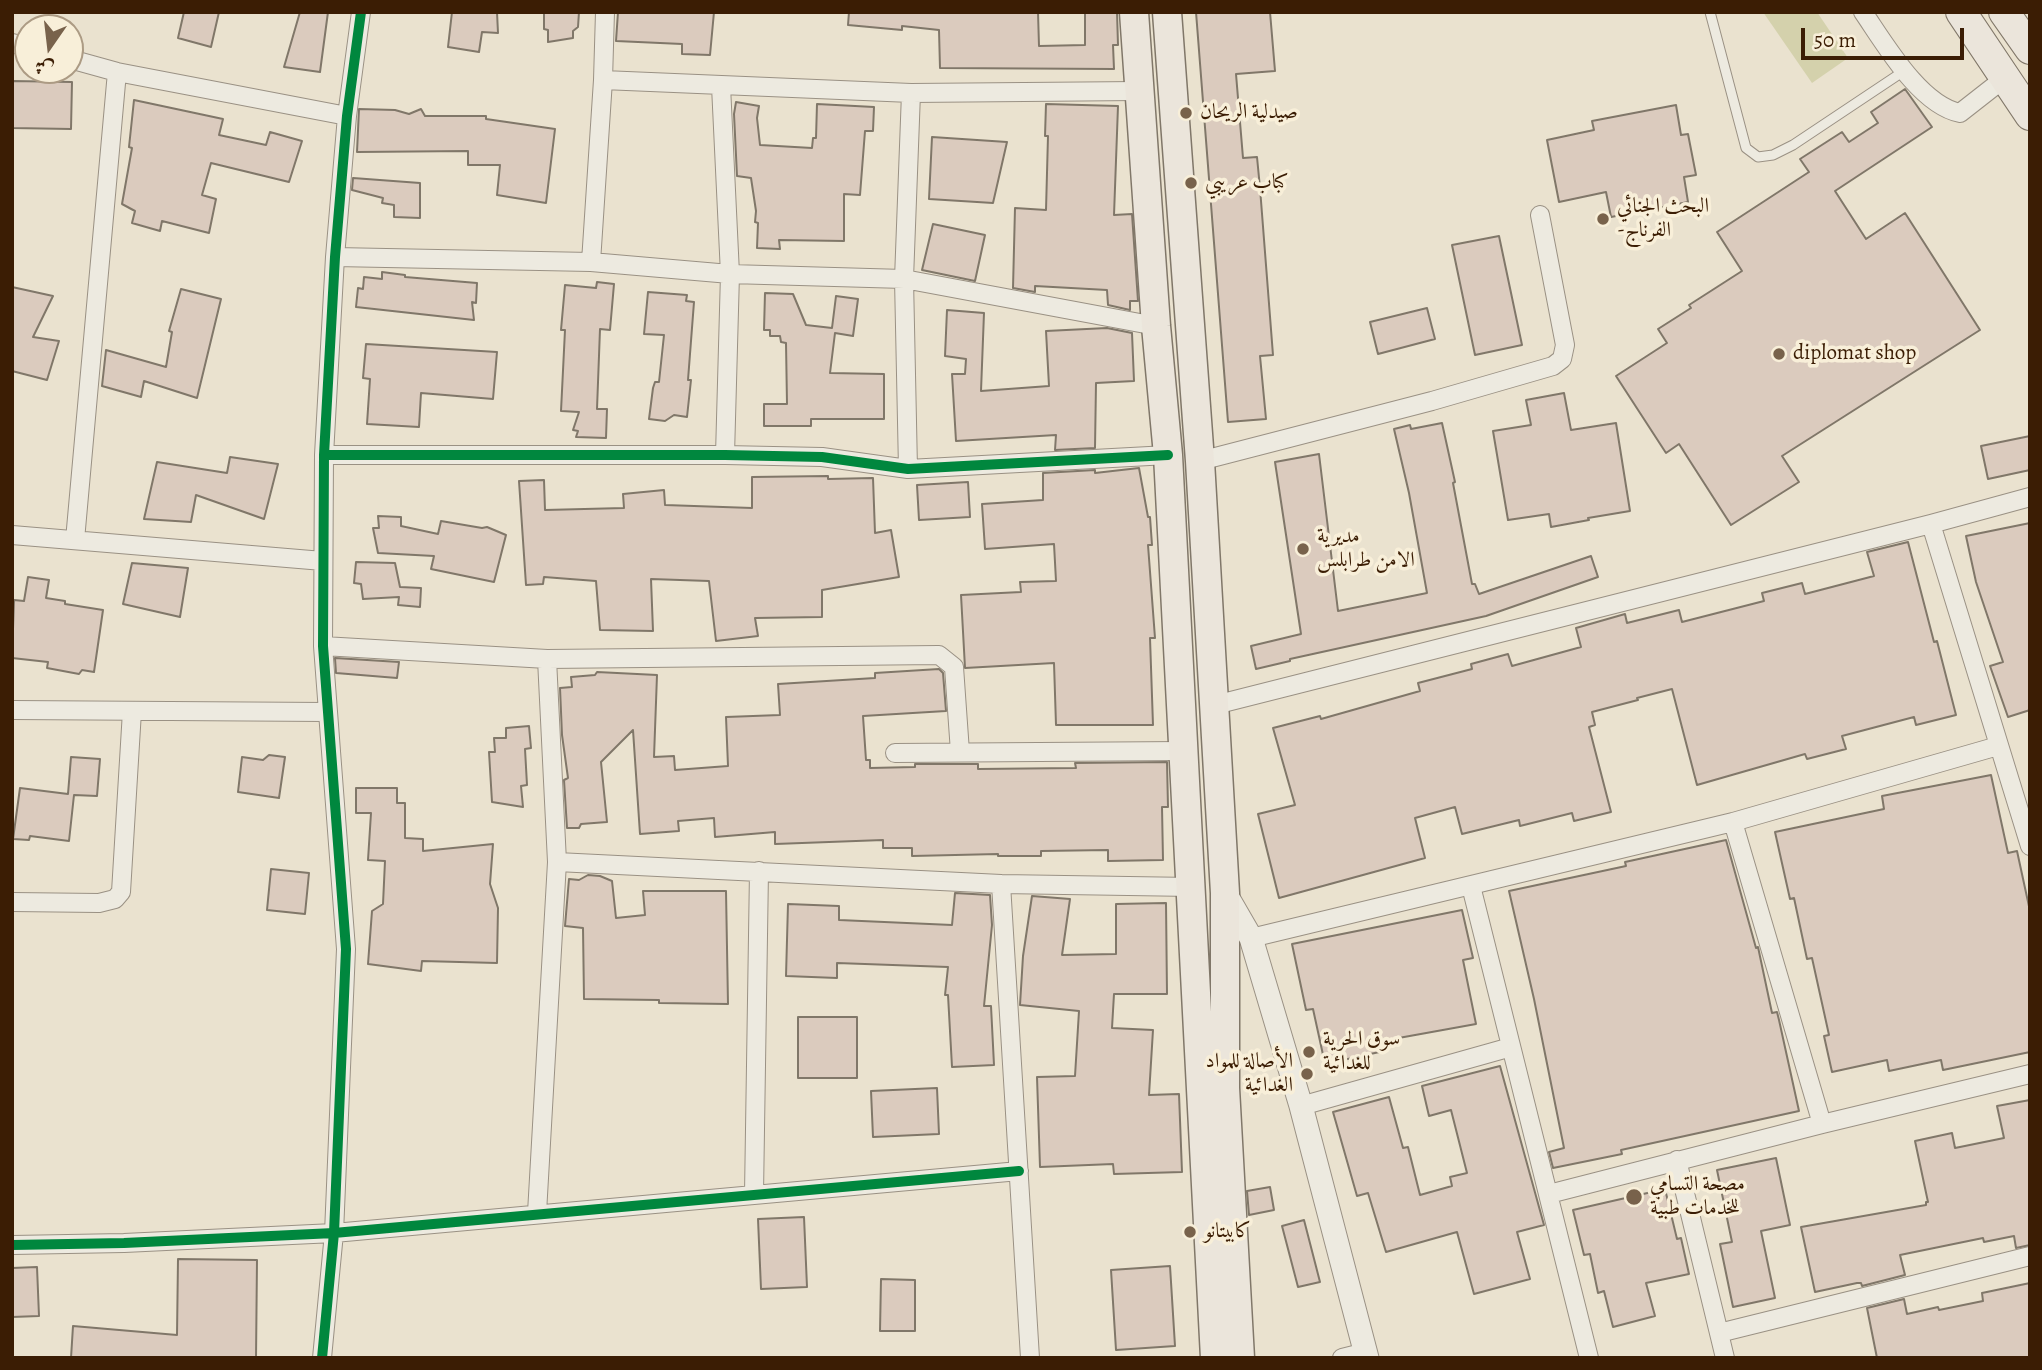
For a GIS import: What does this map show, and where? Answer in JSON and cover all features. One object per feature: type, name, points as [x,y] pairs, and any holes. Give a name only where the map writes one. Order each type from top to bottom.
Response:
[{"type":"highway","points":[[1961,12],[2030,115]]},
{"type":"highway","points":[[2004,12],[2030,49]]},
{"type":"main road","points":[[1134,12],[1168,455],[1215,1358]]},
{"type":"main road","points":[[1167,12],[1200,461],[1225,893],[1225,1088],[1240,1358]]},
{"type":"street","points":[[322,1358],[334,1233],[346,949],[323,646],[324,455],[335,257],[347,116],[361,12]]},
{"type":"street","points":[[591,262],[605,12]]},
{"type":"street","points":[[1863,12],[1904,71],[1946,110],[1960,113],[2006,77]]},
{"type":"street","points":[[84,63],[117,72],[347,116]]},
{"type":"street","points":[[75,540],[117,72]]},
{"type":"street","points":[[603,80],[911,93],[1138,91]]},
{"type":"street","points":[[721,86],[730,274],[725,455]]},
{"type":"street","points":[[908,468],[904,278],[911,93]]},
{"type":"street","points":[[1200,461],[1432,401],[1553,366],[1562,359],[1565,345],[1540,215]]},
{"type":"street","points":[[335,257],[591,262],[730,274],[904,278],[1156,326]]},
{"type":"street","points":[[324,455],[822,457],[908,468],[1168,455]]},
{"type":"street","points":[[1214,705],[2030,498]]},
{"type":"street","points":[[1931,524],[2030,846]]},
{"type":"street","points":[[12,535],[323,561]]},
{"type":"street","points":[[323,646],[547,659],[939,655],[954,667],[960,752]]},
{"type":"street","points":[[537,1213],[557,862],[547,659]]},
{"type":"street","points":[[12,710],[327,712]]},
{"type":"street","points":[[12,902],[99,903],[115,899],[121,892],[132,711]]},
{"type":"street","points":[[1251,937],[1733,822],[1998,746]]},
{"type":"street","points":[[895,753],[1183,751]]},
{"type":"street","points":[[1733,822],[1822,1124]]},
{"type":"street","points":[[557,862],[1001,884],[1192,887]]},
{"type":"street","points":[[754,1194],[759,871]]},
{"type":"street","points":[[1001,884],[1031,1358]]},
{"type":"street","points":[[1471,886],[1589,1358]]},
{"type":"street","points":[[1225,893],[1251,937],[1301,1106],[1366,1355],[1342,1358]]},
{"type":"street","points":[[1301,1106],[1511,1047]]},
{"type":"street","points":[[1549,1194],[2030,1074]]},
{"type":"street","points":[[1677,1160],[1725,1358]]},
{"type":"street","points":[[12,1245],[124,1243],[334,1233],[1019,1171]]},
{"type":"street","points":[[1719,1333],[2030,1256]]},
{"type":"lane","points":[[1710,12],[1746,148],[1758,157],[1773,155],[1793,145],[1904,71]]},
{"type":"shaded area","points":[[1763,12],[1817,12],[1848,58],[1812,83]]},
{"type":"building","points":[[184,12],[219,12],[211,47],[178,38]]},
{"type":"building","points":[[300,12],[328,12],[320,72],[284,67]]},
{"type":"building","points":[[452,12],[497,12],[498,33],[482,32],[479,52],[448,47]]},
{"type":"building","points":[[544,12],[579,12],[578,27],[573,31],[573,38],[548,42],[548,30],[544,29]]},
{"type":"building","points":[[618,12],[714,12],[710,55],[682,54],[682,44],[616,41]]},
{"type":"building","points":[[849,12],[1038,12],[1039,46],[1085,45],[1085,12],[1117,12],[1118,45],[1113,45],[1114,69],[940,68],[939,30],[848,25]]},
{"type":"building","points":[[1196,12],[1270,12],[1275,71],[1236,74],[1243,158],[1257,157],[1260,188],[1273,355],[1260,356],[1266,419],[1228,422]]},
{"type":"building","points":[[12,81],[14,84],[72,84],[71,129],[12,128]]},
{"type":"building","points":[[1905,89],[1932,127],[1835,191],[1866,239],[1905,213],[1980,330],[1782,456],[1799,482],[1731,525],[1679,444],[1666,453],[1616,376],[1667,343],[1658,329],[1691,308],[1689,305],[1742,271],[1717,232],[1809,172],[1800,159],[1842,132],[1849,142],[1878,123],[1871,112]]},
{"type":"building","points":[[134,100],[223,119],[219,135],[266,145],[270,132],[302,141],[289,182],[211,163],[202,195],[216,199],[209,233],[162,221],[160,231],[132,223],[135,211],[122,204],[132,148],[129,147]]},
{"type":"building","points":[[736,102],[759,106],[757,118],[760,145],[812,148],[813,138],[816,138],[817,104],[874,107],[873,131],[865,131],[860,195],[844,194],[844,241],[779,240],[780,249],[757,248],[758,223],[755,222],[751,178],[737,176],[734,114]]},
{"type":"building","points":[[1046,104],[1118,106],[1114,215],[1132,214],[1138,301],[1130,301],[1130,310],[1108,305],[1107,290],[1035,286],[1035,292],[1013,288],[1015,208],[1046,210]]},
{"type":"building","points":[[1676,105],[1681,135],[1688,134],[1696,175],[1684,177],[1688,202],[1611,217],[1606,192],[1559,202],[1547,140],[1594,130],[1592,121]]},
{"type":"building","points":[[359,109],[395,110],[409,114],[421,109],[425,116],[486,116],[486,119],[555,129],[546,203],[497,195],[500,165],[468,165],[468,151],[357,152]]},
{"type":"building","points":[[932,137],[1007,142],[993,203],[929,199]]},
{"type":"building","points":[[353,178],[420,183],[420,218],[394,217],[394,205],[382,203],[383,198],[352,190]]},
{"type":"building","points":[[933,224],[985,235],[975,281],[922,270]]},
{"type":"building","points":[[1499,236],[1522,345],[1475,355],[1452,245]]},
{"type":"building","points":[[382,272],[405,277],[477,283],[476,303],[472,302],[474,320],[356,307],[358,288],[363,289],[364,277],[382,279]]},
{"type":"building","points":[[597,282],[614,284],[610,330],[600,329],[597,409],[607,409],[606,438],[576,437],[578,431],[573,430],[579,412],[561,411],[565,330],[561,330],[565,285],[596,288]]},
{"type":"building","points":[[12,287],[53,296],[33,337],[59,341],[47,380],[12,371]]},
{"type":"building","points":[[181,289],[221,299],[197,398],[144,381],[141,397],[102,386],[106,350],[166,367],[172,332],[169,331]]},
{"type":"building","points":[[648,292],[687,295],[686,301],[694,302],[687,417],[674,415],[665,421],[649,419],[653,388],[655,382],[659,382],[664,335],[644,334]]},
{"type":"building","points":[[765,293],[793,294],[806,325],[832,328],[836,296],[858,299],[853,336],[835,333],[830,373],[884,374],[884,419],[811,419],[811,426],[764,426],[764,404],[787,404],[786,343],[781,342],[780,336],[770,336],[770,330],[764,330]]},
{"type":"building","points":[[1427,308],[1435,339],[1378,354],[1370,322]]},
{"type":"building","points":[[947,310],[984,313],[981,391],[1049,386],[1046,331],[1107,328],[1132,333],[1134,381],[1096,383],[1095,448],[1055,450],[1056,435],[956,441],[952,374],[965,374],[966,359],[945,356]]},
{"type":"building","points":[[366,344],[497,352],[493,399],[421,393],[419,427],[367,424],[370,379],[363,378]]},
{"type":"building","points":[[1564,393],[1571,430],[1616,423],[1630,511],[1551,527],[1549,514],[1508,520],[1493,431],[1531,425],[1526,400]]},
{"type":"building","points":[[1442,423],[1472,584],[1475,584],[1479,594],[1591,556],[1598,577],[1486,616],[1290,659],[1256,669],[1251,646],[1301,634],[1275,462],[1319,454],[1338,611],[1427,593],[1394,429],[1410,425],[1411,429]]},
{"type":"building","points":[[2030,436],[2030,470],[1988,479],[1981,446]]},
{"type":"building","points":[[230,457],[278,464],[264,519],[196,495],[191,522],[144,519],[157,462],[227,473]]},
{"type":"building","points":[[1139,468],[1150,517],[1152,545],[1148,545],[1155,638],[1150,638],[1153,725],[1056,725],[1054,663],[965,668],[961,595],[1021,592],[1020,582],[1056,581],[1054,544],[985,549],[982,504],[1043,500],[1043,473],[1095,470],[1095,473]]},
{"type":"building","points":[[828,476],[828,479],[873,478],[875,533],[891,530],[899,577],[822,590],[822,617],[755,618],[758,636],[716,641],[709,581],[651,579],[653,631],[600,630],[596,581],[544,577],[543,584],[526,585],[519,481],[544,480],[545,510],[624,508],[623,494],[664,490],[665,505],[752,508],[752,477]]},
{"type":"building","points":[[968,482],[970,517],[919,520],[917,485]]},
{"type":"building","points":[[378,516],[401,517],[401,526],[438,534],[441,521],[487,527],[506,535],[494,582],[431,569],[434,556],[378,553],[373,528],[379,528]]},
{"type":"building","points":[[2030,523],[2030,710],[2008,717],[1990,666],[2003,662],[1976,582],[1966,536]]},
{"type":"building","points":[[1908,542],[1956,715],[1916,725],[1914,717],[1842,736],[1846,749],[1807,759],[1805,754],[1697,785],[1672,689],[1637,698],[1638,700],[1592,712],[1595,725],[1589,727],[1611,812],[1574,821],[1572,813],[1520,826],[1519,820],[1462,834],[1455,807],[1415,818],[1425,858],[1279,898],[1258,814],[1295,805],[1273,728],[1320,716],[1321,719],[1420,691],[1418,683],[1472,669],[1471,664],[1508,654],[1512,666],[1581,647],[1576,628],[1625,614],[1627,623],[1679,610],[1682,622],[1764,601],[1762,593],[1802,583],[1805,594],[1874,576],[1867,552]]},
{"type":"building","points":[[356,562],[395,563],[400,587],[421,588],[420,607],[398,605],[399,597],[363,599],[361,584],[354,583]]},
{"type":"building","points":[[132,563],[188,568],[180,617],[123,604]]},
{"type":"building","points":[[28,577],[49,580],[46,598],[103,610],[94,672],[82,670],[79,674],[47,668],[48,662],[12,658],[14,600],[24,601]]},
{"type":"building","points":[[335,658],[399,662],[397,678],[336,673]]},
{"type":"building","points":[[939,669],[943,673],[946,711],[863,716],[866,760],[870,760],[870,768],[915,767],[915,764],[978,764],[978,769],[1076,768],[1075,763],[1167,762],[1168,807],[1162,807],[1163,860],[1108,861],[1108,850],[1041,851],[1041,856],[912,856],[912,848],[883,848],[883,840],[775,844],[775,832],[715,837],[714,818],[678,821],[679,831],[640,834],[633,730],[601,762],[607,822],[567,828],[564,780],[568,778],[562,735],[560,688],[572,687],[571,677],[595,675],[597,672],[657,675],[654,757],[674,756],[675,770],[728,766],[726,717],[780,715],[778,684],[875,678],[875,673]]},
{"type":"building","points":[[529,726],[531,748],[525,749],[527,785],[521,786],[523,807],[492,802],[489,752],[495,752],[494,738],[506,738],[506,728]]},
{"type":"building","points":[[269,755],[285,757],[279,798],[238,792],[242,757],[263,760]]},
{"type":"building","points":[[71,757],[100,759],[97,796],[74,795],[69,841],[30,836],[29,840],[13,839],[20,788],[68,794]]},
{"type":"building","points":[[1991,775],[2008,853],[2017,851],[2030,911],[2030,1052],[1943,1070],[1941,1060],[1889,1071],[1887,1060],[1832,1072],[1824,1036],[1829,1035],[1812,958],[1807,959],[1794,898],[1790,899],[1775,832],[1884,809],[1882,796]]},
{"type":"building","points":[[356,788],[397,788],[397,803],[405,803],[405,838],[423,839],[423,851],[493,844],[490,884],[498,908],[497,963],[422,961],[421,971],[368,964],[372,911],[383,904],[385,861],[368,860],[371,813],[356,813]]},
{"type":"building","points":[[1726,840],[1756,948],[1758,947],[1772,1013],[1777,1012],[1799,1111],[1621,1150],[1622,1154],[1553,1168],[1549,1152],[1564,1148],[1509,891],[1626,866],[1625,862]]},
{"type":"building","points":[[271,869],[309,873],[305,914],[267,910]]},
{"type":"building","points":[[588,875],[612,881],[616,918],[645,915],[643,891],[726,891],[728,1004],[584,999],[583,928],[565,926],[569,879],[579,880]]},
{"type":"building","points":[[955,893],[990,895],[992,925],[984,1006],[991,1006],[994,1065],[952,1067],[948,995],[945,995],[948,967],[837,963],[837,978],[786,976],[788,904],[839,906],[839,920],[952,925]]},
{"type":"building","points":[[1032,896],[1070,899],[1062,955],[1116,954],[1116,904],[1166,903],[1167,994],[1114,994],[1112,1028],[1153,1030],[1149,1095],[1179,1094],[1182,1172],[1114,1174],[1113,1164],[1040,1167],[1037,1077],[1075,1076],[1079,1011],[1020,1005],[1023,956]]},
{"type":"building","points":[[1462,910],[1473,958],[1463,960],[1476,1024],[1382,1041],[1384,1051],[1325,1064],[1313,1009],[1306,1010],[1292,944]]},
{"type":"building","points":[[798,1017],[857,1017],[857,1078],[798,1078]]},
{"type":"building","points":[[1500,1066],[1544,1225],[1517,1232],[1530,1279],[1474,1294],[1457,1232],[1386,1252],[1368,1193],[1357,1196],[1333,1112],[1389,1097],[1403,1148],[1408,1147],[1420,1195],[1452,1186],[1450,1177],[1467,1173],[1451,1110],[1429,1116],[1422,1086]]},
{"type":"building","points":[[937,1088],[939,1134],[873,1137],[871,1091]]},
{"type":"building","points":[[2030,1100],[2030,1245],[2016,1248],[2014,1236],[1984,1242],[1983,1238],[1900,1255],[1905,1275],[1862,1286],[1857,1283],[1815,1292],[1801,1227],[1926,1205],[1928,1202],[1915,1141],[1952,1133],[1955,1148],[2004,1138],[1997,1106]]},
{"type":"building","points":[[1776,1158],[1790,1225],[1761,1231],[1775,1298],[1733,1307],[1720,1244],[1732,1242],[1717,1170]]},
{"type":"building","points":[[1270,1187],[1274,1210],[1249,1215],[1247,1191]]},
{"type":"building","points":[[1665,1189],[1689,1274],[1646,1283],[1655,1316],[1613,1327],[1604,1291],[1598,1293],[1590,1254],[1584,1255],[1573,1210]]},
{"type":"building","points":[[804,1217],[807,1287],[761,1289],[758,1219]]},
{"type":"building","points":[[1304,1220],[1320,1282],[1298,1287],[1282,1226]]},
{"type":"building","points":[[178,1259],[257,1260],[256,1358],[71,1358],[73,1326],[177,1335]]},
{"type":"building","points":[[1170,1266],[1175,1346],[1116,1350],[1111,1270]]},
{"type":"building","points":[[37,1267],[39,1316],[12,1317],[12,1268]]},
{"type":"building","points":[[881,1279],[915,1280],[915,1331],[880,1331]]},
{"type":"building","points":[[2030,1283],[2030,1358],[1877,1358],[1867,1308],[1904,1299],[1907,1314],[1938,1307],[1939,1310],[1983,1301],[1982,1293]]},
{"type":"cycle path","points":[[322,1358],[334,1233],[346,949],[323,646],[324,455],[335,257],[347,116],[361,12]]},
{"type":"cycle path","points":[[324,455],[822,457],[908,469],[1168,455]]},
{"type":"cycle path","points":[[12,1245],[124,1243],[334,1233],[1019,1171]]},
{"type":"place","name":"صيدلية الريحان","points":[[1186,113]]},
{"type":"place","name":"كباب عريبي","points":[[1191,183]]},
{"type":"place","name":"البحث الجنائي -الفرناج","points":[[1603,219]]},
{"type":"place","name":"diplomat shop","points":[[1779,354]]},
{"type":"place","name":"مديرية الامن طرابلس","points":[[1303,549]]},
{"type":"place","name":"سوق الحرية للغدائية","points":[[1309,1052]]},
{"type":"place","name":"الأصالة للمواد الغدائية","points":[[1307,1074]]},
{"type":"place","name":"مصحة التسامي للخدمات طبية","points":[[1634,1197]]},
{"type":"place","name":"كابيتانو","points":[[1190,1232]]}]
